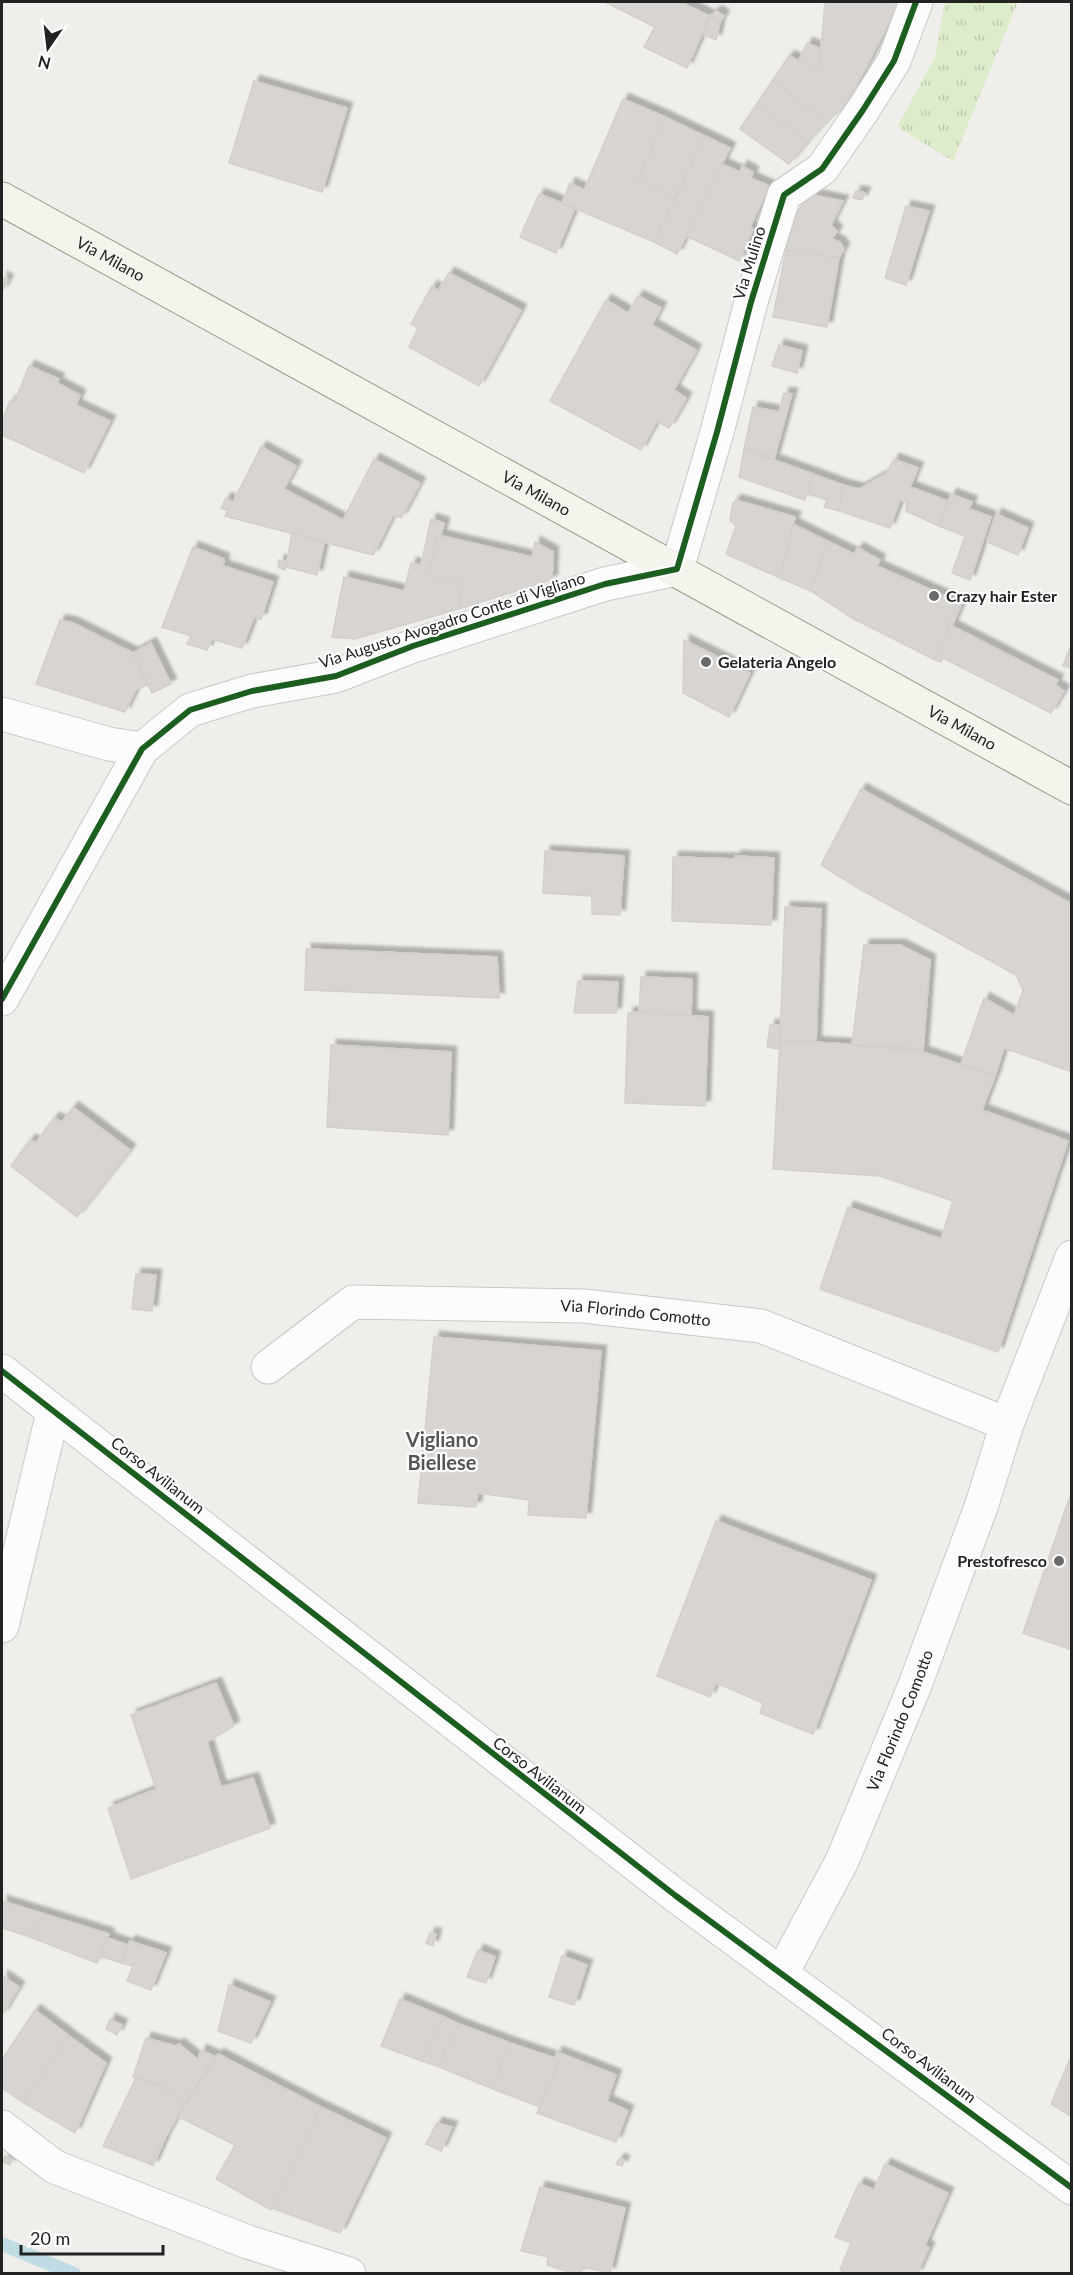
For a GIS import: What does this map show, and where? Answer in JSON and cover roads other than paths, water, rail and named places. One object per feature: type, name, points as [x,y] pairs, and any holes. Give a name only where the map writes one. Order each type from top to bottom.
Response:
[{"type":"main road","name":"Via Milano","points":[[2,199],[1071,788]]},
{"type":"street","name":"Via Mulino","points":[[677,569],[751,302],[784,195],[822,169],[894,61],[916,2]]},
{"type":"street","name":"Via Augusto Avogadro Conte di Vigliano","points":[[2,999],[142,749],[190,710],[252,691],[336,676],[413,646],[605,584],[677,569]]},
{"type":"street","points":[[2,714],[109,744],[142,749]]},
{"type":"street","name":"Via Florindo Comotto","points":[[782,1973],[842,1862],[915,1685],[982,1504],[1007,1424],[1071,1257]]},
{"type":"street","name":"Via Florindo Comotto","points":[[268,1368],[353,1302],[584,1306],[761,1326],[1007,1424]]},
{"type":"street","name":"Corso Avilianum","points":[[2,1371],[676,1896],[1071,2188]]},
{"type":"street","points":[[2,1626],[53,1412]]},
{"type":"street","points":[[2,2127],[55,2167],[248,2242],[349,2274]]},
{"type":"waterway","points":[[2,2244],[74,2274]]},
{"type":"place","name":"Crazy hair Ester","points":[[934,596]]},
{"type":"place","name":"Gelateria Angelo","points":[[706,662]]},
{"type":"place","name":"Prestofresco","points":[[1059,1561]]},
{"type":"district","name":"Vigliano Biellese","points":[[442,1452]]}]
